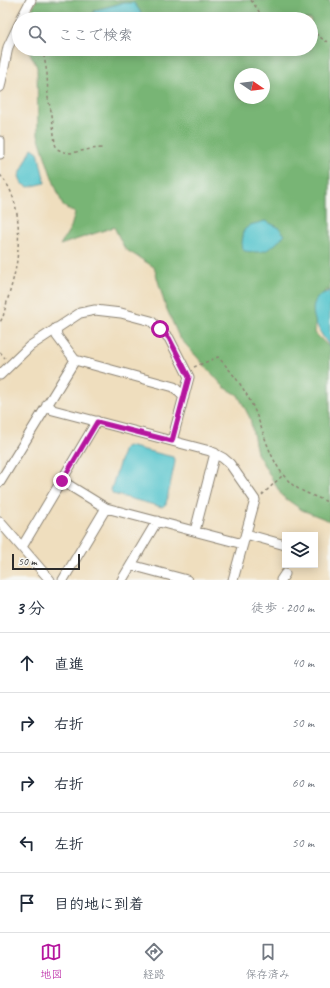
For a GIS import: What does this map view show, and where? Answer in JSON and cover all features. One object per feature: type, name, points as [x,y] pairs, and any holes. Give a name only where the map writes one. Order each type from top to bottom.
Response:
[{"type":"street","points":[[25,12],[31,0]]},
{"type":"street","points":[[0,87],[8,47],[12,39]]},
{"type":"street","points":[[0,141],[0,154]]},
{"type":"street","points":[[0,375],[30,346],[80,312],[95,310],[151,321],[169,338],[189,377],[172,441]]},
{"type":"street","points":[[56,328],[57,336],[75,360],[174,387],[184,397]]},
{"type":"street","points":[[0,482],[75,360]]},
{"type":"street","points":[[47,404],[53,410],[215,453],[230,464],[255,500],[233,580]]},
{"type":"street","points":[[22,547],[97,422]]},
{"type":"street","points":[[195,531],[215,453]]},
{"type":"street","points":[[62,481],[106,508],[243,544]]},
{"type":"street","points":[[63,580],[106,508]]},
{"type":"street","points":[[122,580],[157,521]]},
{"type":"street","points":[[0,522],[50,580]]},
{"type":"street","points":[[246,534],[282,544]]},
{"type":"street","points":[[131,565],[174,578],[187,580]]},
{"type":"path","points":[[251,0],[259,12]]},
{"type":"path","points":[[318,35],[330,42]]},
{"type":"path","points":[[44,56],[47,73],[48,98],[52,115],[54,144],[57,149],[71,153],[91,148],[102,148]]},
{"type":"path","points":[[0,175],[7,183],[18,215],[17,261],[3,317],[0,322]]},
{"type":"path","points":[[186,370],[218,357],[234,374],[243,387],[254,409],[269,451],[277,467],[295,487],[330,503]]},
{"type":"path","points":[[255,500],[284,474]]},
{"type":"green space","points":[[36,0],[330,0],[330,291],[326,290],[316,304],[315,333],[330,348],[330,521],[302,510],[282,496],[257,453],[250,418],[238,395],[224,387],[179,337],[165,305],[154,267],[125,249],[114,227],[60,245],[71,227],[75,213],[63,206],[38,135],[37,67],[32,56],[318,56],[318,12],[140,12],[132,3],[122,3],[94,12],[31,12]]},
{"type":"water","points":[[122,3],[134,3],[140,12],[94,12],[95,10]]},
{"type":"water","points":[[32,148],[38,152],[45,183],[29,187],[22,184],[19,176]]},
{"type":"water","points":[[265,221],[278,227],[285,235],[275,245],[267,250],[258,252],[243,250],[242,243],[244,230],[250,225]]},
{"type":"water","points":[[330,291],[330,347],[317,324],[313,308],[315,301],[321,295]]},
{"type":"water","points":[[128,446],[173,457],[175,462],[166,504],[162,507],[113,494],[111,490],[124,448]]},
{"type":"route","points":[[62,481],[97,422],[172,441],[189,377],[169,338],[160,329]]}]
